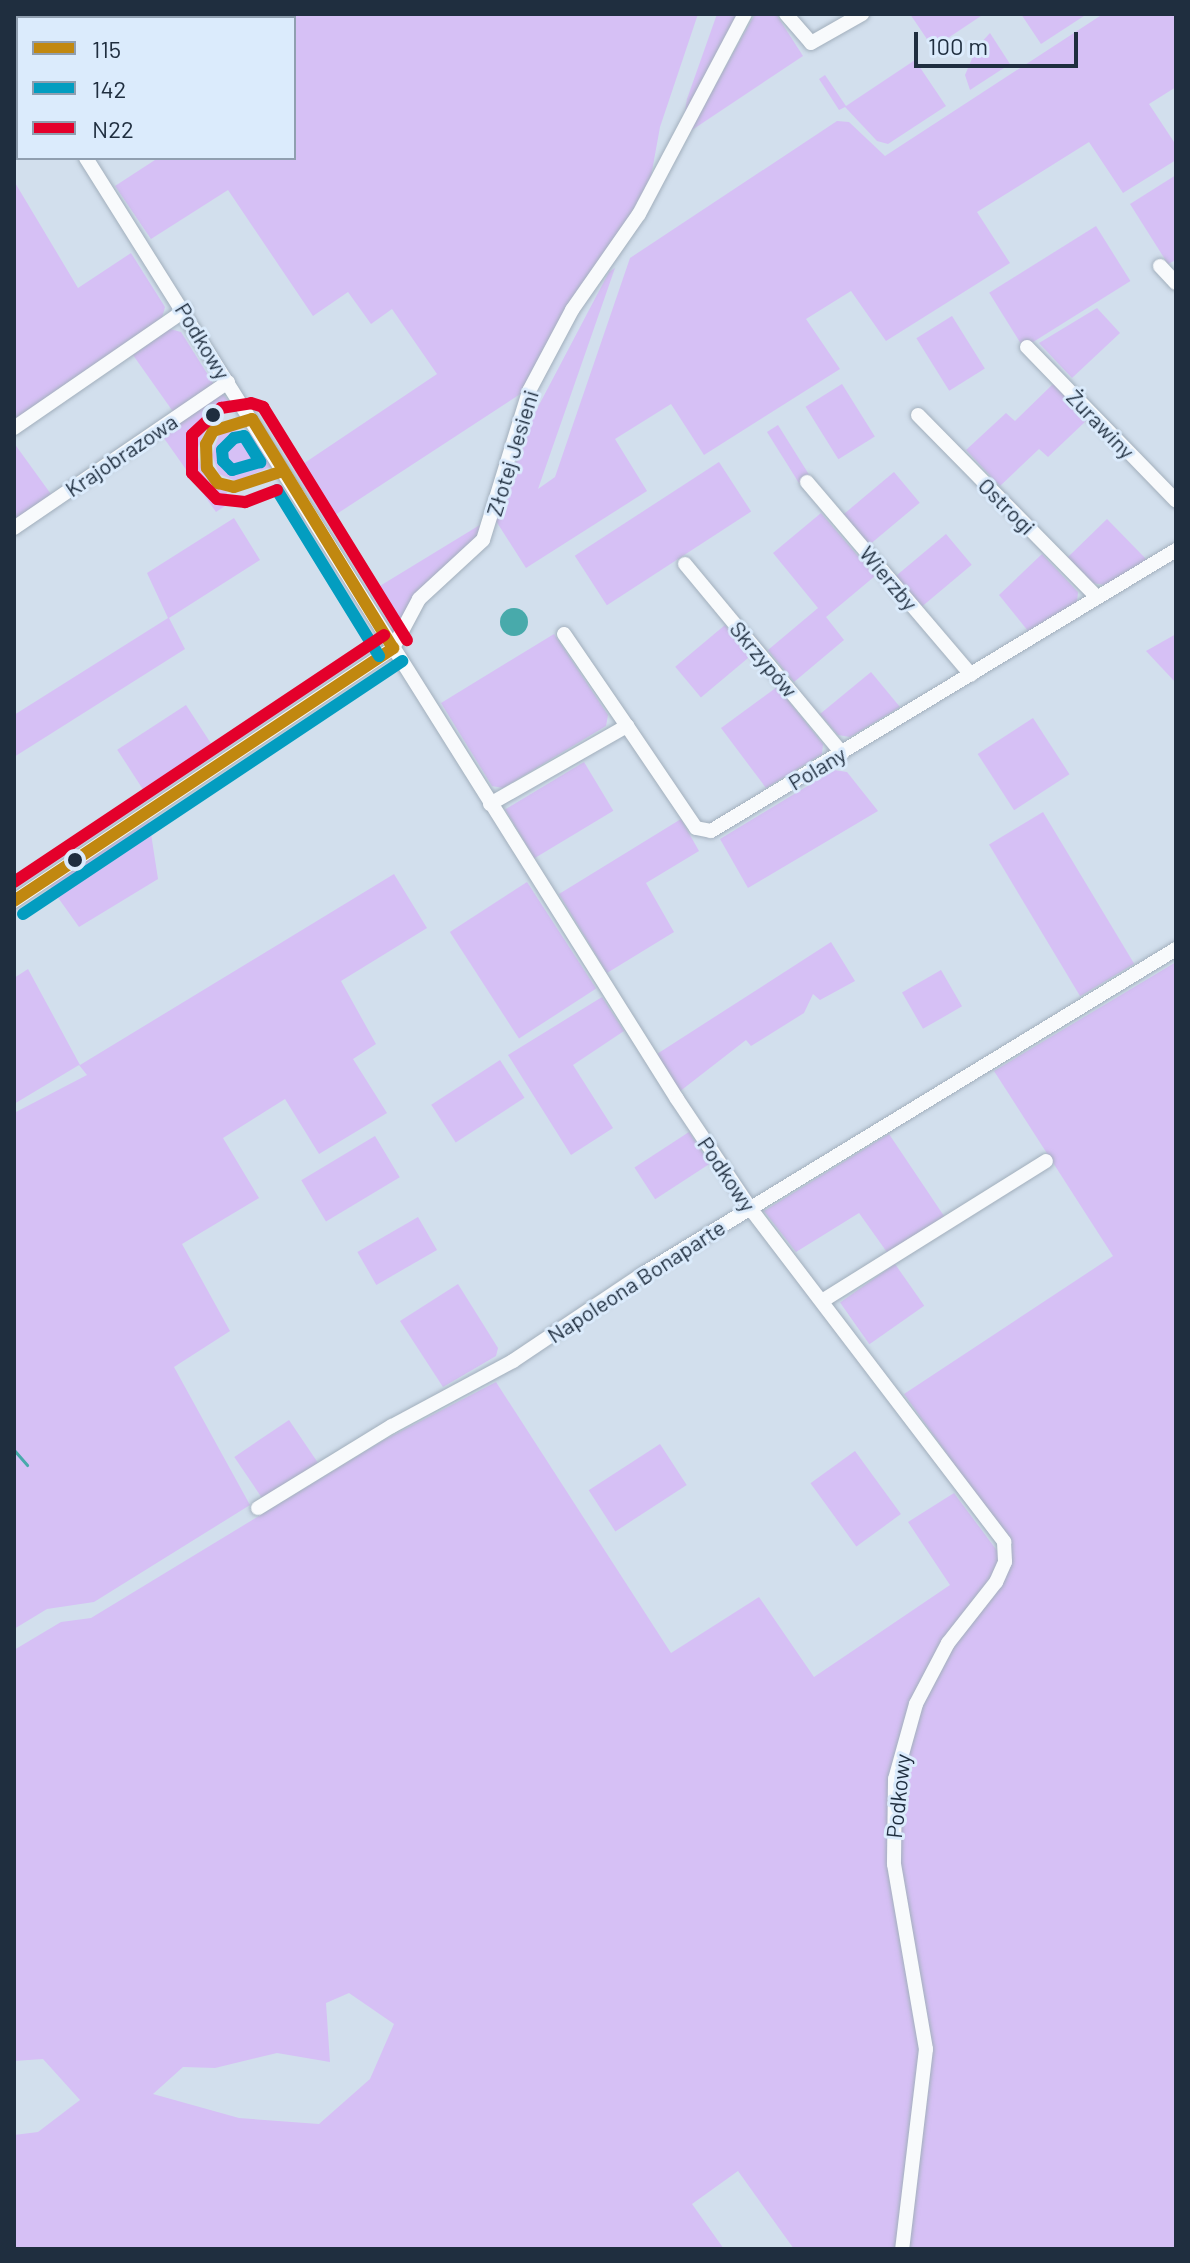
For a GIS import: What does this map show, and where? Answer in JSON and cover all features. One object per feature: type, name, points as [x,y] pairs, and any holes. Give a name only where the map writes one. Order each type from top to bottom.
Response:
[{"type":"street","name":"Złotej Jesieni","points":[[14,901],[393,648],[419,599],[483,540],[529,391],[572,310],[639,214],[745,14]]},
{"type":"street","points":[[786,14],[811,43],[862,14]]},
{"type":"street","name":"Podkowy","points":[[87,160],[185,310],[490,804],[750,1208],[1004,1542],[1005,1562],[996,1582],[948,1643],[916,1704],[895,1779],[894,1864],[926,2049],[902,2249]]},
{"type":"street","points":[[1160,266],[1176,283]]},
{"type":"street","points":[[14,428],[185,310]]},
{"type":"street","name":"Żurawiny","points":[[1027,347],[1176,501]]},
{"type":"street","name":"Krajobrazowa","points":[[14,528],[228,382]]},
{"type":"street","name":"Ostrogi","points":[[918,415],[1097,597]]},
{"type":"street","name":"Wierzby","points":[[807,482],[971,675]]},
{"type":"street","name":"Polany","points":[[627,726],[696,828],[705,833],[1176,550]]},
{"type":"street","name":"Skrzypów","points":[[685,564],[842,753]]},
{"type":"street","points":[[490,804],[627,726],[564,634]]},
{"type":"street","name":"Napoleona Bonaparte","points":[[258,1508],[392,1426],[513,1361],[750,1208],[1176,949]]},
{"type":"street","points":[[822,1301],[1046,1161]]},
{"type":"shaded area","points":[[698,14],[660,127],[650,182],[525,391],[326,521],[294,470],[437,374],[392,309],[371,324],[348,292],[313,316],[228,190],[151,239],[115,186],[155,160],[296,160],[296,16],[150,16]]},
{"type":"shaded area","points":[[717,14],[741,14],[684,117],[687,99]]},
{"type":"shaded area","points":[[755,14],[776,14],[803,56],[689,132]]},
{"type":"shaded area","points":[[910,14],[984,14],[933,48]]},
{"type":"shaded area","points":[[1021,14],[1087,14],[1041,44]]},
{"type":"shaded area","points":[[1103,14],[1176,14],[1176,87],[1149,104],[1176,145],[1176,160],[1123,193],[1089,142],[977,212],[1010,263],[886,341],[851,291],[806,319],[840,369],[704,455],[671,404],[615,439],[647,491],[526,568],[496,521],[529,424],[609,272],[615,268],[538,489],[555,477],[630,258],[837,121],[849,122],[885,156]]},
{"type":"shaded area","points":[[990,33],[1010,64],[970,90],[965,75],[977,47]]},
{"type":"shaded area","points":[[915,60],[946,106],[888,144],[877,141],[845,107],[839,110],[819,79],[825,75],[846,106]]},
{"type":"shaded area","points":[[1176,175],[1176,260],[1168,264],[1130,204]]},
{"type":"shaded area","points":[[14,181],[78,288],[131,253],[165,307],[162,318],[14,420]]},
{"type":"shaded area","points":[[1096,226],[1130,281],[1024,348],[989,293]]},
{"type":"shaded area","points":[[1097,308],[1120,333],[1072,378],[1039,343]]},
{"type":"shaded area","points":[[952,316],[985,369],[949,391],[916,338]]},
{"type":"shaded area","points":[[170,329],[181,332],[215,386],[174,413],[133,355]]},
{"type":"shaded area","points":[[1054,383],[1088,419],[1048,457],[1039,449],[1000,486],[966,450],[1006,413],[1015,421]]},
{"type":"shaded area","points":[[842,384],[875,437],[838,459],[806,407]]},
{"type":"shaded area","points":[[222,393],[235,409],[211,418],[196,452],[206,478],[227,492],[225,506],[216,512],[161,434]]},
{"type":"shaded area","points":[[778,425],[810,477],[799,484],[767,432]]},
{"type":"shaded area","points":[[227,429],[251,433],[273,466],[236,481],[219,474],[212,455],[219,435]]},
{"type":"shaded area","points":[[14,443],[53,497],[14,523]]},
{"type":"shaded area","points":[[719,462],[751,511],[607,605],[575,556]]},
{"type":"shaded area","points":[[894,472],[920,503],[869,545],[843,514]]},
{"type":"shaded area","points":[[821,513],[875,576],[826,617],[844,640],[794,682],[768,650],[818,608],[773,553]]},
{"type":"shaded area","points":[[234,518],[260,560],[169,618],[185,649],[14,757],[14,715],[168,618],[147,573]]},
{"type":"shaded area","points":[[1107,519],[1147,560],[1105,585],[1092,583],[1068,557]]},
{"type":"shaded area","points":[[488,520],[482,530],[395,631],[370,592]]},
{"type":"shaded area","points":[[946,534],[972,565],[922,606],[896,576]]},
{"type":"shaded area","points":[[1042,554],[1078,592],[1077,602],[1028,631],[999,595]]},
{"type":"shaded area","points":[[514,608],[524,612],[528,622],[524,632],[514,636],[504,632],[500,622],[504,612]]},
{"type":"shaded area","points":[[725,625],[751,656],[701,697],[675,667]]},
{"type":"shaded area","points":[[554,634],[608,715],[606,726],[503,788],[492,786],[441,703]]},
{"type":"shaded area","points":[[1176,634],[1176,683],[1146,651]]},
{"type":"shaded area","points":[[871,672],[900,707],[850,737],[838,735],[820,714]]},
{"type":"shaded area","points":[[777,687],[823,744],[822,754],[766,788],[721,728]]},
{"type":"shaded area","points":[[186,705],[216,752],[148,797],[117,750]]},
{"type":"shaded area","points":[[1033,718],[1069,774],[1014,810],[978,754]]},
{"type":"shaded area","points":[[584,762],[613,811],[534,858],[505,809]]},
{"type":"shaded area","points":[[834,770],[847,772],[878,811],[748,888],[720,839]]},
{"type":"shaded area","points":[[1043,812],[1134,964],[1080,996],[989,844]]},
{"type":"shaded area","points":[[681,819],[699,851],[646,883],[674,932],[607,973],[559,894]]},
{"type":"shaded area","points":[[149,821],[158,879],[79,927],[49,885]]},
{"type":"shaded area","points":[[394,874],[427,928],[341,981],[376,1044],[353,1059],[387,1113],[319,1154],[285,1099],[223,1138],[259,1198],[182,1244],[230,1331],[174,1367],[250,1505],[94,1602],[47,1609],[14,1629],[14,1113],[87,1075],[79,1065],[14,1104],[14,978],[28,969],[80,1065]]},
{"type":"shaded area","points":[[527,882],[596,989],[519,1039],[450,932]]},
{"type":"shaded area","points":[[831,942],[855,981],[820,1000],[813,994],[804,1013],[751,1046],[746,1040],[679,1092],[657,1054]]},
{"type":"shaded area","points":[[1176,962],[1176,2249],[794,2249],[738,2171],[692,2204],[724,2249],[14,2249],[14,2135],[38,2132],[80,2100],[43,2059],[14,2061],[14,1650],[61,1622],[91,1618],[384,1440],[496,1382],[671,1653],[759,1597],[814,1677],[950,1585],[908,1522],[954,1493],[998,1552],[1013,1546],[904,1394],[1113,1256],[994,1071]],"holes":[[[349,1993],[394,2024],[370,2079],[319,2124],[239,2118],[153,2094],[183,2067],[215,2068],[277,2053],[330,2062],[326,2003]]]},
{"type":"shaded area","points":[[941,970],[962,1006],[923,1029],[902,992]]},
{"type":"shaded area","points":[[602,997],[624,1031],[573,1065],[613,1128],[571,1155],[508,1055]]},
{"type":"shaded area","points":[[500,1060],[525,1098],[456,1142],[431,1105]]},
{"type":"shaded area","points":[[689,1132],[710,1164],[655,1199],[634,1167]]},
{"type":"shaded area","points":[[889,1134],[946,1219],[889,1255],[859,1213],[796,1252],[764,1211]]},
{"type":"shaded area","points":[[375,1136],[400,1177],[326,1221],[301,1180]]},
{"type":"shaded area","points":[[418,1217],[437,1250],[376,1285],[357,1252]]},
{"type":"shaded area","points":[[895,1264],[924,1306],[869,1344],[840,1302]]},
{"type":"shaded area","points":[[458,1284],[498,1348],[496,1356],[443,1387],[400,1321]]},
{"type":"shaded area","points":[[289,1420],[318,1463],[263,1500],[234,1457]]},
{"type":"shaded area","points":[[660,1444],[687,1485],[615,1531],[589,1490]]},
{"type":"shaded area","points":[[855,1451],[901,1514],[856,1546],[811,1483]]},
{"type":"waterway","points":[[14,1450],[27,1465]]},
{"type":"transit line","name":"N22","points":[[277,490],[245,502],[217,499],[192,473],[192,435],[221,408],[251,403],[263,407],[407,640]]},
{"type":"transit line","name":"115","points":[[252,419],[393,648]]},
{"type":"transit line","name":"115","points":[[252,419],[213,431],[206,444],[207,468],[218,483],[234,487],[283,471]]},
{"type":"transit line","name":"142","points":[[244,436],[260,462],[232,470],[223,461],[222,450],[234,438],[244,436]]},
{"type":"transit line","name":"142","points":[[277,490],[379,656]]},
{"type":"transit line","name":"N22","points":[[14,882],[384,635]]},
{"type":"transit line","name":"115","points":[[14,901],[393,648]]},
{"type":"transit line","name":"142","points":[[23,914],[402,661]]}]
